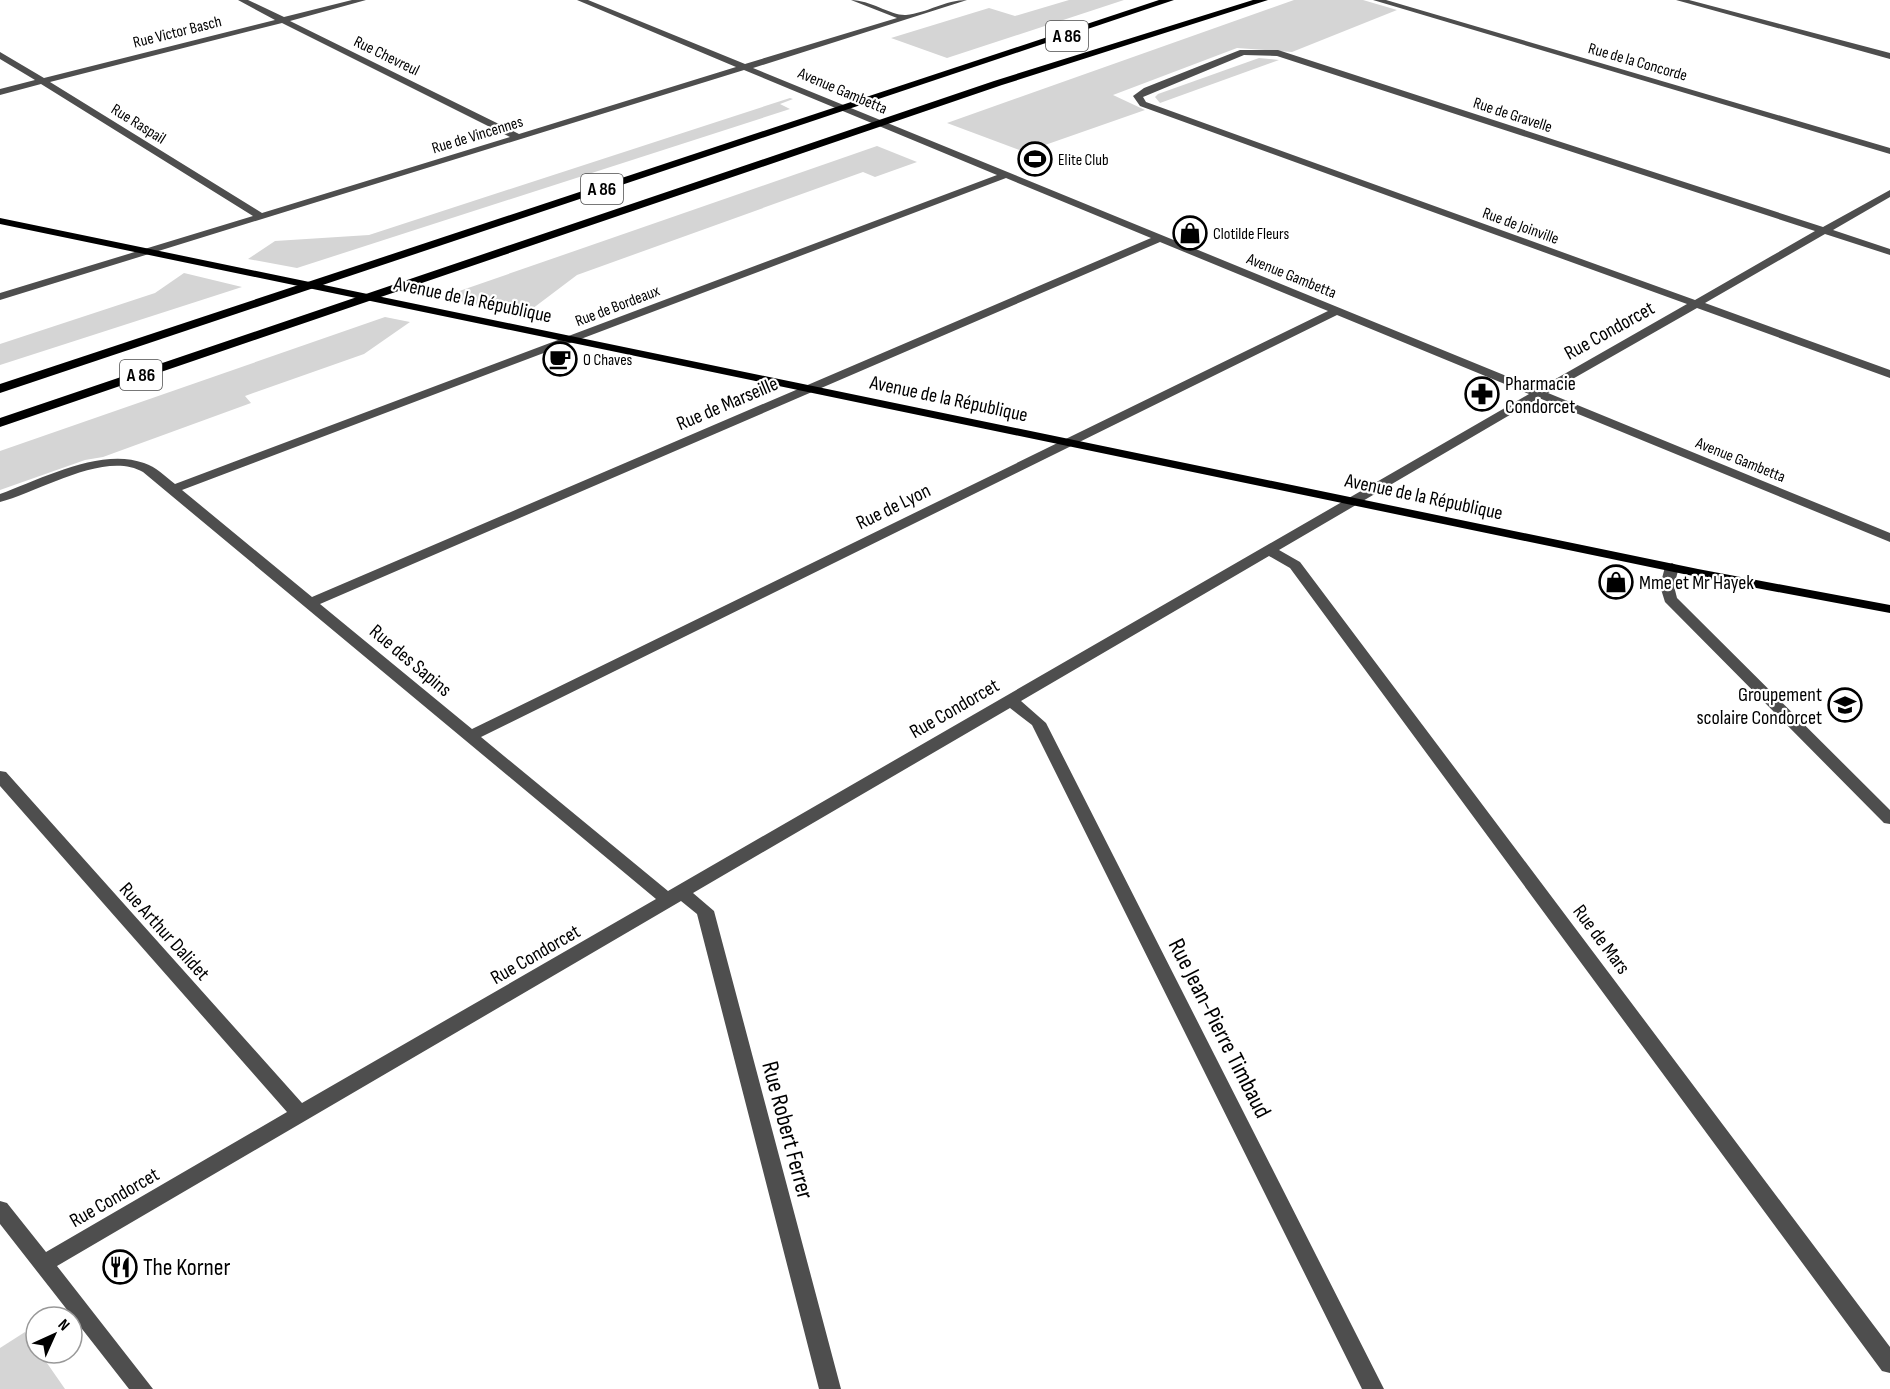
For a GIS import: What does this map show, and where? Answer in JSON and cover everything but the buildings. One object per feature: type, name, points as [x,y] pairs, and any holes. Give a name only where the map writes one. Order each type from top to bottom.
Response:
[{"type":"highway","name":"A 86","points":[[0,389],[1169,0]]},
{"type":"highway","name":"A 86","points":[[0,423],[448,269],[1076,58],[1136,32],[1227,0]]},
{"type":"highway","points":[[1076,58],[1151,37],[1263,0]]},
{"type":"main road","name":"Avenue de la République","points":[[0,221],[1672,567],[1890,609]]},
{"type":"street","name":"Rue Chevreul","points":[[242,0],[519,137]]},
{"type":"street","name":"Rue Victor Basch","points":[[0,92],[362,0]]},
{"type":"street","name":"Avenue Gambetta","points":[[581,0],[1890,538]]},
{"type":"street","points":[[855,0],[905,18]]},
{"type":"street","name":"Rue de Vincennes","points":[[0,297],[963,0]]},
{"type":"street","name":"Rue de la Concorde","points":[[1382,0],[1890,151]]},
{"type":"street","points":[[1680,0],[1890,56]]},
{"type":"street","name":"Rue de Gravelle","points":[[1143,104],[1138,96],[1147,90],[1243,52],[1278,53],[1890,252]]},
{"type":"street","name":"Rue Raspail","points":[[0,55],[262,217]]},
{"type":"street","name":"Rue de Joinville","points":[[1143,104],[1890,374]]},
{"type":"street","name":"Rue de Bordeaux","points":[[173,489],[1005,175]]},
{"type":"street","name":"Rue Condorcet","points":[[42,1264],[1538,394],[1890,193]]},
{"type":"street","name":"Rue de Marseille","points":[[310,603],[1159,238]]},
{"type":"street","name":"Rue de Lyon","points":[[468,737],[1336,311]]},
{"type":"street","name":"Rue des Sapins","points":[[0,498],[94,466],[120,461],[141,466],[173,489],[468,737],[675,897]]},
{"type":"street","name":"Rue de Mars","points":[[1270,551],[1295,565],[1890,1364]]},
{"type":"street","points":[[1672,567],[1667,586],[1670,599],[1890,819]]},
{"type":"street","name":"Rue Jean-Pierre Timbaud","points":[[1010,700],[1038,723],[1373,1389]]},
{"type":"street","name":"Rue Arthur Dalidet","points":[[0,776],[299,1113]]},
{"type":"street","name":"Rue Robert Ferrer","points":[[675,897],[705,911],[830,1389]]},
{"type":"street","points":[[0,1209],[142,1389]]},
{"type":"shaded area","points":[[1069,0],[1124,0],[947,58],[891,38],[989,8],[1015,16]]},
{"type":"shaded area","points":[[1294,0],[1363,0],[1397,10],[1292,52],[1237,48],[1113,95],[1145,110],[1025,152],[947,123]]},
{"type":"shaded area","points":[[1259,58],[1279,60],[1160,103],[1155,97],[1158,94]]},
{"type":"shaded area","points":[[790,98],[793,99],[780,104],[790,109],[297,268],[248,259],[275,241],[369,235]]},
{"type":"shaded area","points":[[877,146],[917,162],[875,177],[863,172],[577,275],[524,315],[442,297]]},
{"type":"shaded area","points":[[184,273],[242,287],[0,365],[0,344],[155,293]]},
{"type":"shaded area","points":[[385,317],[410,322],[364,354],[245,396],[251,403],[103,457],[85,460],[0,490],[0,451]]},
{"type":"shaded area","points":[[24,1333],[24,1365],[48,1365],[65,1389],[0,1389],[0,1348]]},
{"type":"place","name":"Elite Club","points":[[1035,159]]},
{"type":"place","name":"Clotilde Fleurs","points":[[1190,233]]},
{"type":"place","name":"O Chaves","points":[[560,359]]},
{"type":"place","name":"Pharmacie Condorcet","points":[[1482,394]]},
{"type":"place","name":"Mme et Mr Hayek","points":[[1616,582]]},
{"type":"place","name":"Groupement scolaire Condorcet","points":[[1845,705]]},
{"type":"place","name":"The Korner","points":[[120,1267]]}]
